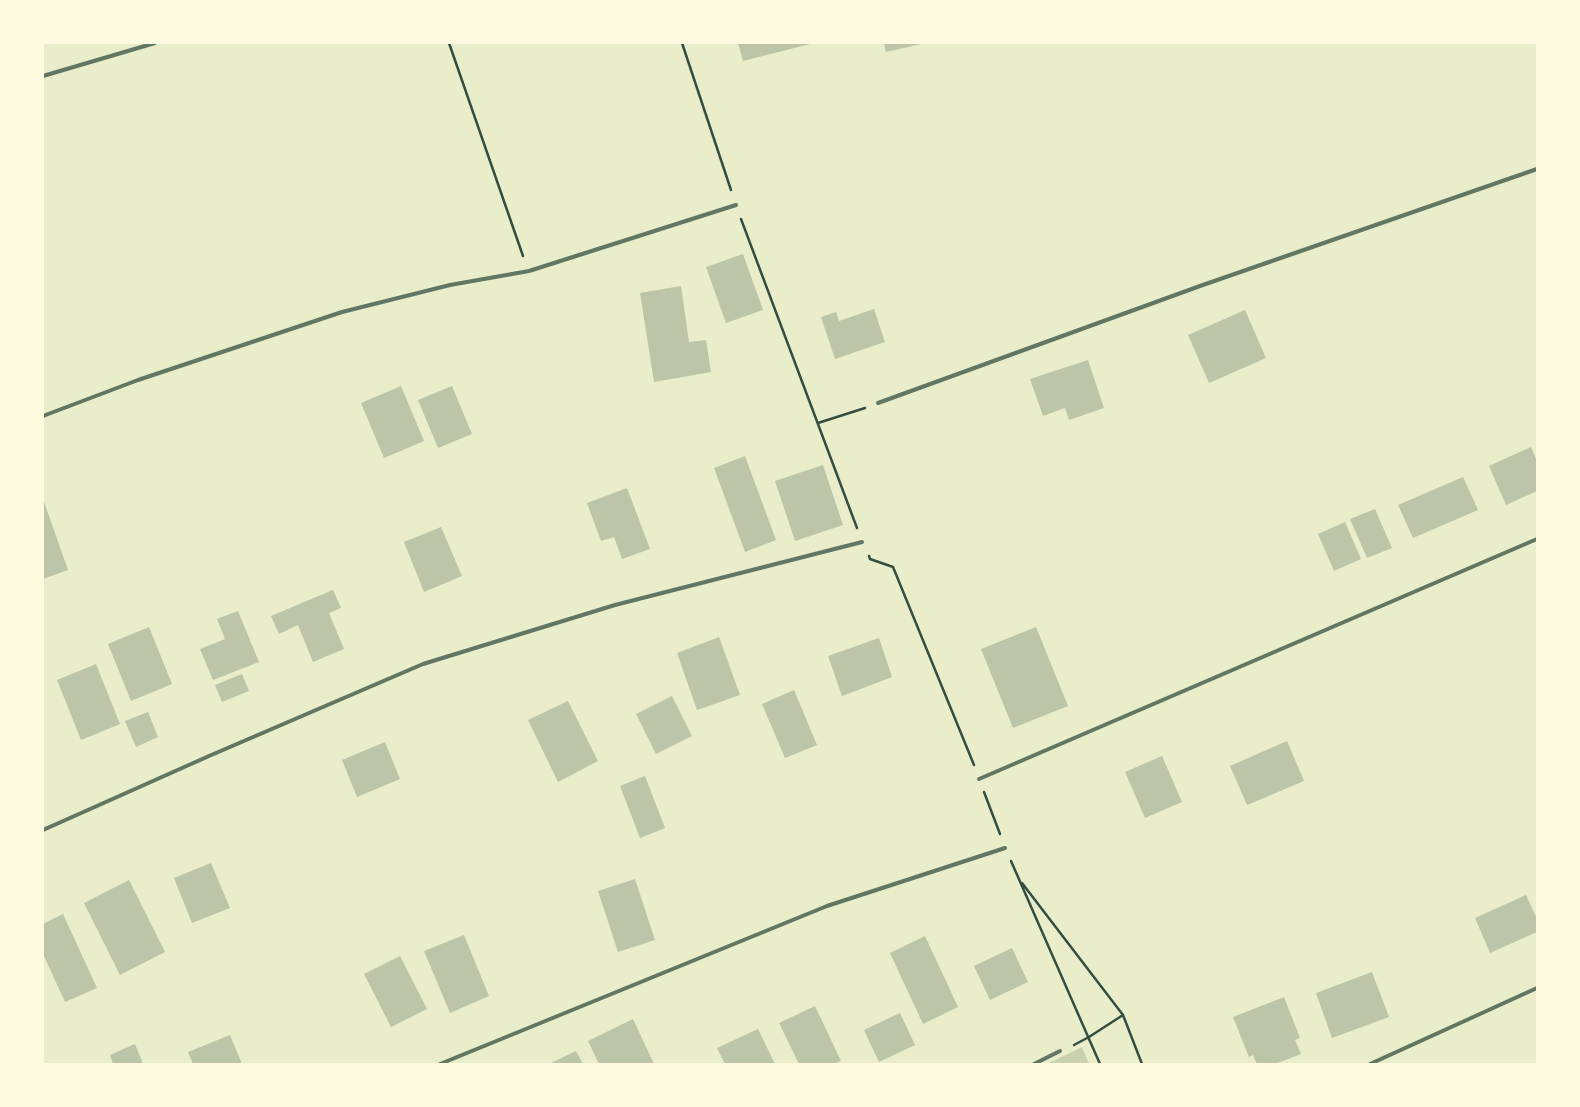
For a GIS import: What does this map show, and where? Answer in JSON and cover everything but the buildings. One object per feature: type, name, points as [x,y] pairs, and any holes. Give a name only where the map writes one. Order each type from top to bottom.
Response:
[{"type":"street","points":[[43,76],[155,43]]},
{"type":"street","points":[[878,403],[1200,286],[1537,169]]},
{"type":"street","points":[[43,416],[138,380],[342,312],[450,285],[529,271],[736,205]]},
{"type":"street","points":[[979,779],[1537,539]]},
{"type":"street","points":[[43,830],[216,753],[423,664],[615,605],[862,542]]},
{"type":"street","points":[[440,1064],[827,906],[1005,848]]},
{"type":"street","points":[[1370,1064],[1537,988]]},
{"type":"street","points":[[1034,1064],[1060,1051]]},
{"type":"path","points":[[449,43],[529,271]]},
{"type":"path","points":[[682,43],[736,205],[862,542],[870,559],[893,567],[979,779],[1005,848],[1100,1064]]},
{"type":"path","points":[[818,424],[878,403]]},
{"type":"path","points":[[1019,880],[1122,1015],[1142,1064]]},
{"type":"path","points":[[1089,1037],[1122,1015]]},
{"type":"green space","points":[[1082,1047],[1089,1064],[1047,1064]]}]
